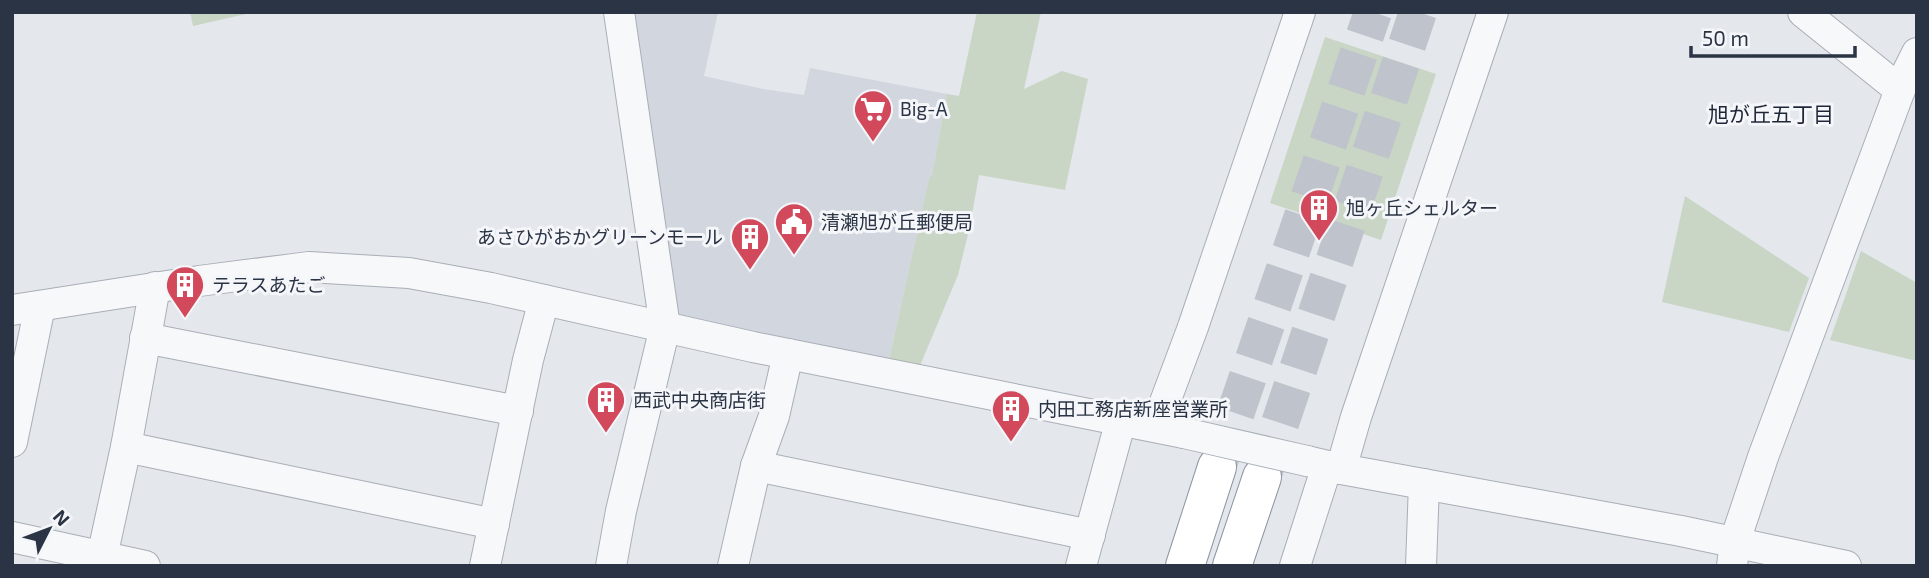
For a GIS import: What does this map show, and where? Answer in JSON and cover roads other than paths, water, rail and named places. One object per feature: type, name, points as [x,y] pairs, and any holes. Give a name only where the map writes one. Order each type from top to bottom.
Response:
[{"type":"highway","points":[[1185,566],[1217,467]]},
{"type":"highway","points":[[1233,566],[1262,478]]},
{"type":"street","points":[[611,566],[621,511],[664,327],[619,12]]},
{"type":"street","points":[[1170,430],[1198,314],[1300,12]]},
{"type":"street","points":[[1295,566],[1325,465],[1356,417],[1493,12]]},
{"type":"street","points":[[1803,12],[1900,90]]},
{"type":"street","points":[[1734,554],[1763,457],[1900,90],[1917,53]]},
{"type":"street","points":[[12,442],[26,308],[155,287],[309,267],[409,272],[788,354],[1424,484],[1734,554],[1846,566]]},
{"type":"street","points":[[102,561],[155,287]]},
{"type":"street","points":[[485,566],[544,300]]},
{"type":"street","points":[[145,338],[518,411]]},
{"type":"street","points":[[733,566],[756,466],[774,416],[788,354]]},
{"type":"street","points":[[1081,566],[1121,420]]},
{"type":"street","points":[[126,447],[494,524]]},
{"type":"street","points":[[756,466],[1090,535]]},
{"type":"street","points":[[1421,566],[1424,484]]},
{"type":"street","points":[[12,537],[102,561],[145,566]]},
{"type":"tunnel","points":[[1217,467],[1373,12]]},
{"type":"tunnel","points":[[1262,477],[1418,12]]},
{"type":"place","name":"Big-A","points":[[873,143]]},
{"type":"place","name":"旭ヶ丘シェルター","points":[[1319,242]]},
{"type":"place","name":"清瀬旭が丘郵便局","points":[[794,256]]},
{"type":"place","name":"あさひがおかグリーンモール","points":[[750,271]]},
{"type":"place","name":"テラスあたご","points":[[185,319]]},
{"type":"place","name":"西武中央商店街","points":[[606,434]]},
{"type":"place","name":"内田工務店新座営業所","points":[[1011,443]]},
{"type":"district","name":"旭が丘五丁目","points":[[1771,115]]}]
